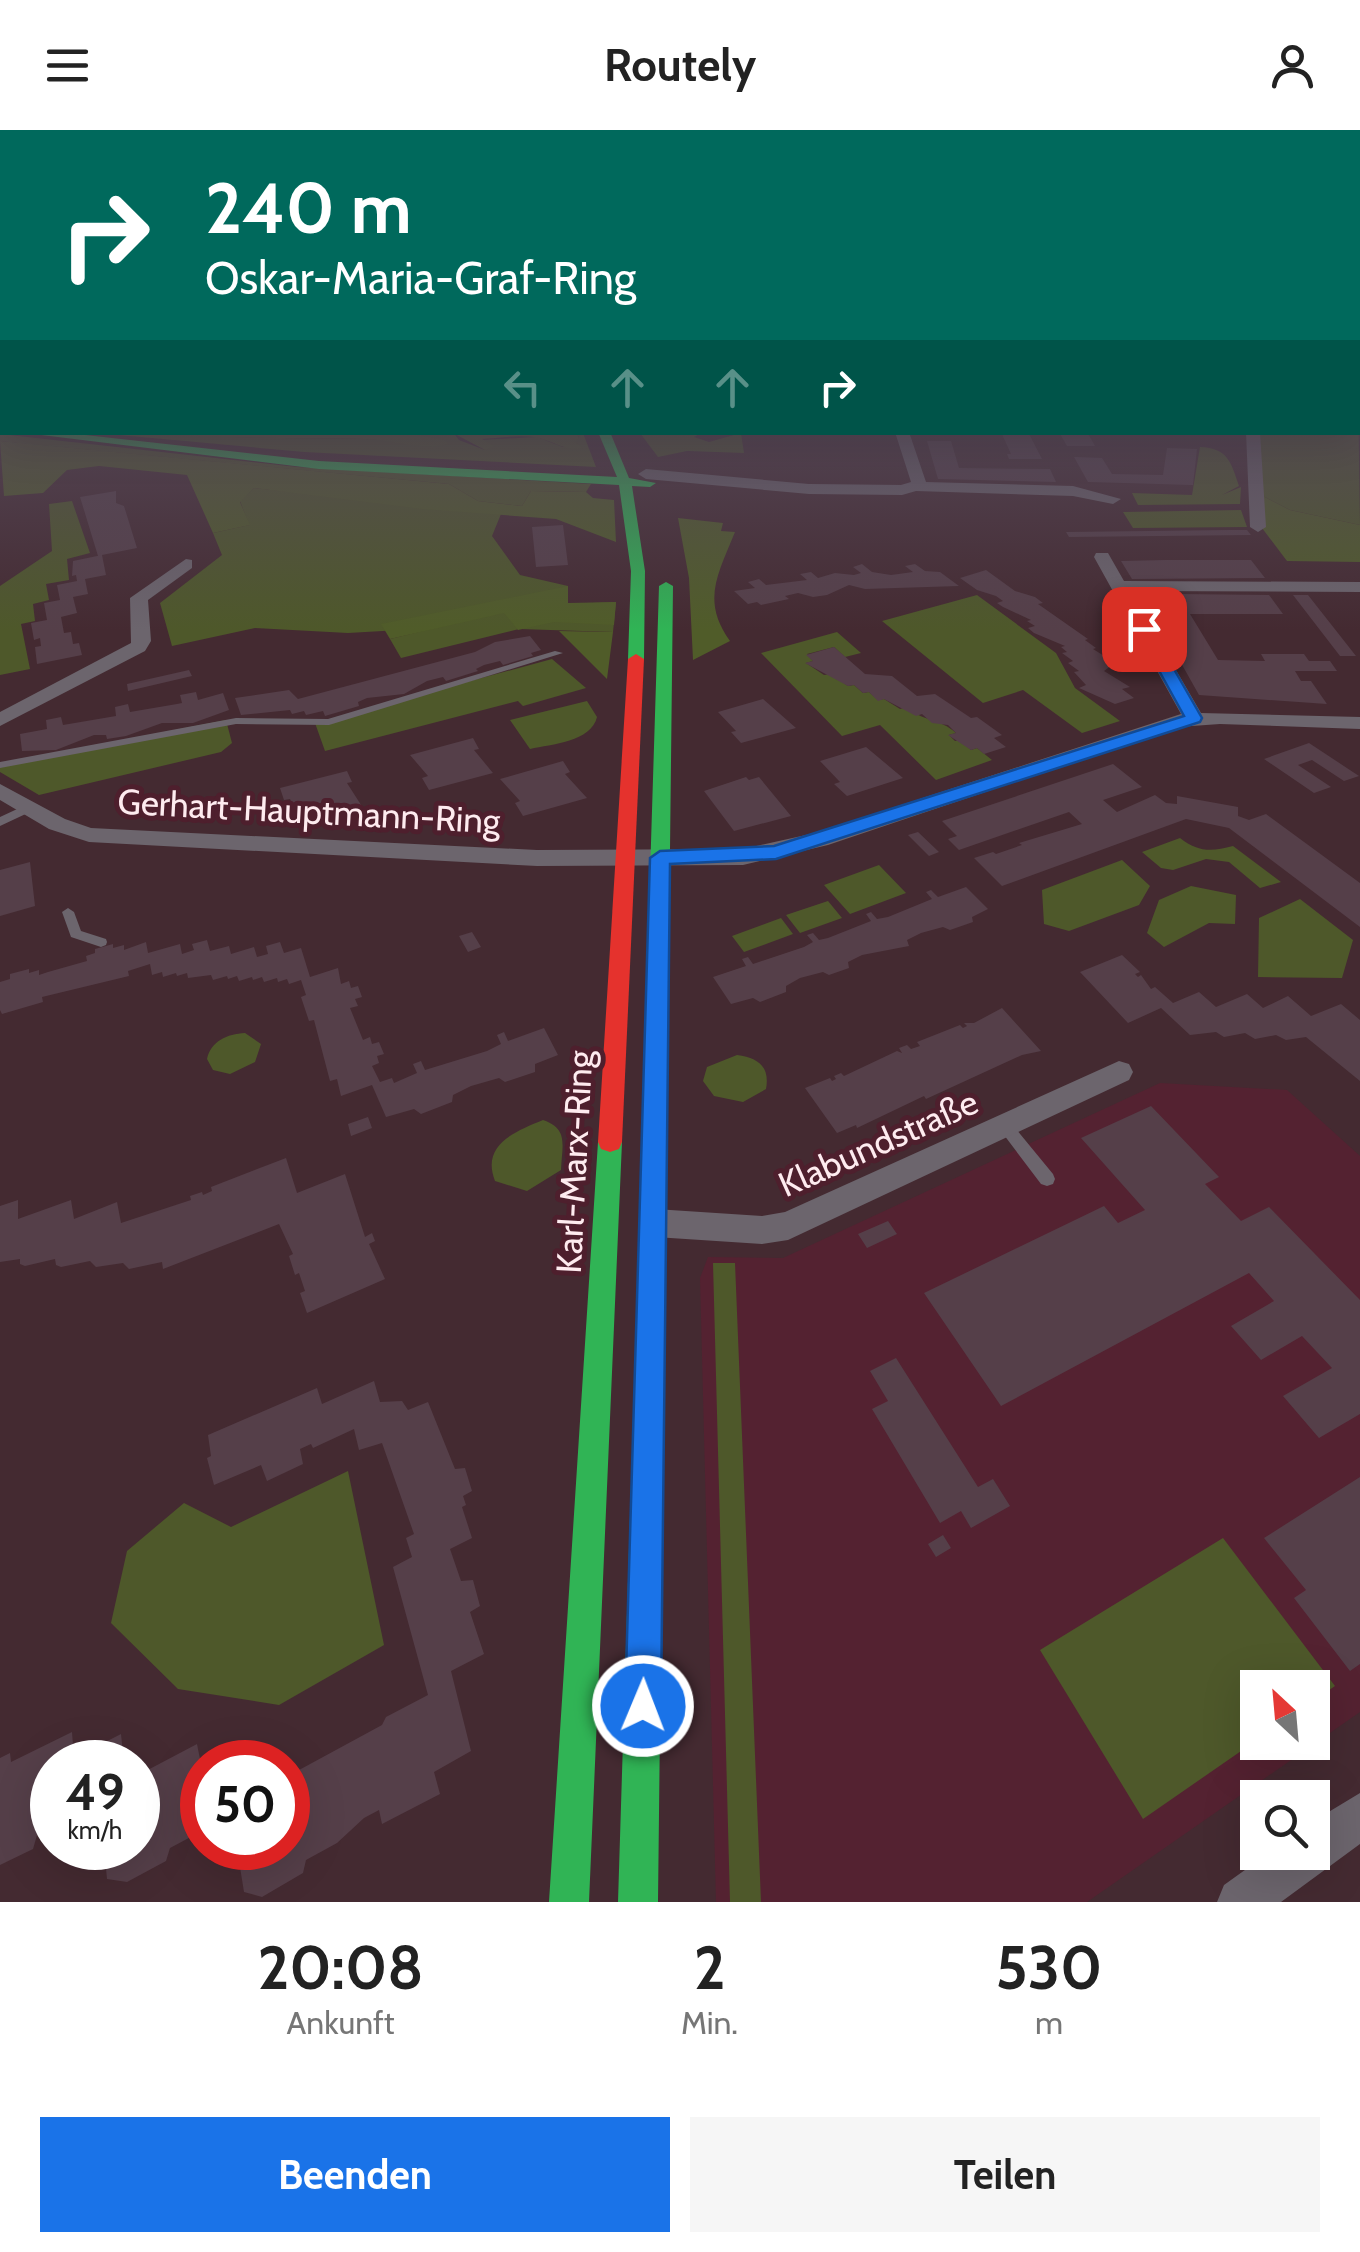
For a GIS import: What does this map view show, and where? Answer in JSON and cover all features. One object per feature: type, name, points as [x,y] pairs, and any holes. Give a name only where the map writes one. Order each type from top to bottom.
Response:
[{"type":"main road","points":[[318,465],[640,482]]},
{"type":"main road","points":[[413,465],[640,482]]},
{"type":"main road","name":"Karl-Marx-Ring","points":[[628,465],[640,482]]},
{"type":"main road","name":"Karl-Marx-Ring","points":[[568,1902],[640,582],[640,482],[635,465]]},
{"type":"main road","points":[[638,1902],[666,565]]},
{"type":"street","points":[[912,465],[918,484],[915,486]]},
{"type":"street","points":[[1253,465],[1258,526]]},
{"type":"street","points":[[640,482],[730,482],[809,489],[902,490],[915,486],[1072,491],[1113,499]]},
{"type":"street","points":[[1102,557],[1194,718]]},
{"type":"street","points":[[0,720],[138,647],[142,640],[140,598],[186,564]]},
{"type":"street","points":[[1119,586],[1360,587]]},
{"type":"street","name":"Gerhart-Hauptmann-Ring","points":[[0,791],[56,824],[101,836],[537,858],[743,857],[776,852],[1194,718],[1360,724]]},
{"type":"street","name":"Klabundstraße","points":[[655,1222],[762,1230],[788,1226],[1119,1072]]},
{"type":"street","points":[[1330,1838],[1360,1816]]},
{"type":"street","points":[[1242,1902],[1286,1870]]},
{"type":"lane","points":[[0,765],[236,721],[328,722],[558,654]]},
{"type":"lane","points":[[0,822],[28,808]]},
{"type":"lane","points":[[68,912],[76,934],[100,942]]},
{"type":"lane","points":[[1006,1127],[1047,1179]]},
{"type":"shaded area","points":[[1160,1083],[1287,1090],[1360,1156],[1360,1712],[1330,1733],[1330,1670],[1240,1670],[1240,1760],[1291,1760],[1262,1780],[1240,1780],[1240,1796],[1087,1902],[716,1902],[700,1278],[708,1257],[783,1258]]},
{"type":"green space","points":[[2,465],[247,465],[449,484],[478,501],[522,506],[531,491],[586,492],[593,498],[614,500],[616,542],[556,519],[422,509],[254,488],[240,502],[250,525],[213,533],[187,475],[99,466],[67,470],[43,493],[4,496]]},
{"type":"green space","points":[[247,465],[591,484],[586,492],[531,491],[522,506],[478,501],[449,484]]},
{"type":"green space","points":[[1197,465],[1230,465],[1239,486],[1222,495],[1241,487],[1240,504],[1138,505],[1132,493],[1192,495]]},
{"type":"green space","points":[[1258,465],[1359,465],[1360,525],[1290,510],[1257,493]]},
{"type":"green space","points":[[254,488],[501,514],[492,536],[520,575],[568,586],[568,604],[616,602],[613,632],[519,629],[401,658],[390,639],[435,628],[348,633],[255,628],[172,646],[160,603],[222,555],[213,533],[249,525],[240,501]]},
{"type":"green space","points":[[1257,493],[1290,510],[1360,525],[1360,562],[1287,561],[1262,528]]},
{"type":"green space","points":[[72,501],[90,553],[67,559],[69,580],[46,584],[49,600],[33,604],[35,621],[21,624],[30,669],[0,675],[0,586],[52,551],[49,504]]},
{"type":"green space","points":[[1241,510],[1247,527],[1133,528],[1123,512]]},
{"type":"green space","points":[[678,518],[723,523],[721,531],[735,532],[718,574],[714,600],[721,627],[730,641],[693,660],[689,578]]},
{"type":"green space","points":[[568,586],[568,603],[616,602],[614,625],[554,622],[518,630],[504,613],[390,639],[381,624]]},
{"type":"green space","points":[[977,595],[1056,653],[1075,688],[1120,721],[1082,733],[1023,690],[983,703],[882,621]]},
{"type":"green space","points":[[559,631],[613,632],[607,679]]},
{"type":"green space","points":[[837,632],[861,653],[845,657],[834,647],[807,654],[813,661],[806,663],[863,693],[869,692],[878,700],[884,699],[900,709],[906,707],[944,725],[956,733],[949,735],[955,741],[960,740],[971,750],[977,748],[992,760],[936,780],[880,725],[842,736],[761,653]]},
{"type":"green space","points":[[552,659],[586,688],[523,706],[518,701],[325,751],[315,723]]},
{"type":"green space","points":[[587,701],[597,717],[593,725],[579,737],[559,743],[530,749],[510,720]]},
{"type":"green space","points":[[226,720],[232,743],[221,752],[39,795],[0,772],[0,764]]},
{"type":"green space","points":[[1180,838],[1205,850],[1233,846],[1281,882],[1260,888],[1229,862],[1206,859],[1173,870],[1161,868],[1142,852]]},
{"type":"green space","points":[[1122,860],[1150,886],[1139,905],[1069,931],[1044,924],[1042,890]]},
{"type":"green space","points":[[879,865],[906,893],[850,914],[824,885]]},
{"type":"green space","points":[[1191,886],[1236,895],[1235,924],[1209,923],[1164,947],[1147,933],[1159,900]]},
{"type":"green space","points":[[1300,899],[1353,940],[1342,978],[1258,977],[1259,918]]},
{"type":"green space","points":[[828,901],[842,918],[800,933],[786,915]]},
{"type":"green space","points":[[781,918],[793,934],[744,952],[732,936]]},
{"type":"green space","points":[[245,1033],[261,1044],[255,1062],[230,1074],[213,1070],[207,1059],[212,1047],[226,1037]]},
{"type":"green space","points":[[737,1055],[757,1061],[766,1075],[766,1089],[743,1102],[714,1096],[703,1081],[707,1067]]},
{"type":"green space","points":[[543,1120],[560,1133],[561,1170],[527,1191],[495,1181],[492,1169],[496,1149],[511,1135]]},
{"type":"green space","points":[[713,1263],[735,1263],[761,1902],[730,1902]]},
{"type":"green space","points":[[348,1471],[384,1645],[279,1705],[178,1689],[111,1623],[127,1551],[184,1503],[231,1527]]},
{"type":"green space","points":[[1223,1538],[1323,1670],[1240,1670],[1240,1752],[1143,1819],[1040,1650]]},
{"type":"building","points":[[934,465],[1050,469],[1056,482],[938,479]]},
{"type":"building","points":[[1078,465],[1106,465],[1112,474],[1163,475],[1165,465],[1195,465],[1193,485],[1088,482]]},
{"type":"building","points":[[116,491],[116,503],[124,506],[137,548],[102,555],[106,575],[85,579],[88,594],[73,597],[77,613],[61,617],[64,633],[71,632],[73,644],[79,643],[82,655],[37,664],[35,647],[41,646],[40,638],[34,640],[31,623],[47,620],[44,603],[60,600],[57,585],[77,581],[76,575],[72,576],[73,561],[98,556],[80,497]]},
{"type":"building","points":[[563,525],[568,565],[536,567],[532,527]]},
{"type":"building","points":[[1247,530],[1251,535],[1069,537],[1066,532]]},
{"type":"building","points":[[1251,560],[1265,578],[1132,579],[1121,561]]},
{"type":"building","points":[[862,564],[872,572],[891,575],[913,572],[905,566],[915,564],[925,571],[940,572],[959,586],[865,589],[849,585],[827,595],[798,593],[761,605],[748,604],[734,591],[755,588],[748,582],[759,579],[766,585],[807,580],[800,574],[811,572],[818,578],[835,573],[854,575],[861,573],[853,567]]},
{"type":"building","points":[[986,570],[1015,591],[1035,597],[1043,603],[1038,604],[1088,639],[1085,640],[1112,665],[1104,671],[1130,687],[1122,689],[1134,698],[1115,704],[1079,688],[1086,685],[1074,672],[1079,671],[1068,663],[1073,661],[1062,653],[1067,652],[1061,647],[1065,646],[1034,633],[1028,628],[1035,626],[1027,621],[1031,620],[1003,607],[997,603],[1003,601],[996,596],[977,590],[960,578]]},
{"type":"building","points":[[1178,594],[1269,595],[1283,614],[1190,614],[1218,660],[1265,661],[1261,654],[1304,654],[1309,661],[1330,661],[1337,671],[1295,671],[1301,681],[1311,681],[1327,704],[1199,695],[1149,606],[1186,606]]},
{"type":"building","points":[[1293,595],[1308,595],[1356,656],[1340,656]]},
{"type":"building","points":[[530,636],[541,650],[531,653],[533,656],[503,665],[500,661],[484,665],[478,671],[446,681],[443,677],[427,681],[404,694],[367,698],[358,702],[359,706],[325,716],[323,711],[306,715],[304,711],[292,714],[290,710],[241,715],[235,698],[289,690],[298,699],[475,652],[495,642]]},
{"type":"building","points":[[834,647],[865,674],[892,676],[917,696],[935,694],[971,718],[977,717],[1002,735],[994,738],[1006,747],[984,754],[977,748],[971,750],[948,735],[956,733],[948,725],[932,723],[922,714],[916,716],[884,699],[878,701],[869,692],[863,693],[805,663],[813,661],[806,655]]},
{"type":"building","points":[[189,670],[192,676],[128,691],[127,684]]},
{"type":"building","points":[[196,692],[198,700],[223,693],[229,710],[193,723],[162,723],[126,736],[107,739],[106,735],[94,735],[56,750],[22,751],[20,734],[47,729],[46,720],[61,717],[63,725],[116,716],[115,707],[128,704],[130,712],[177,704],[182,703],[180,695]]},
{"type":"building","points":[[763,699],[796,728],[741,743],[731,732],[736,731],[718,712]]},
{"type":"building","points":[[473,738],[479,749],[474,750],[493,773],[429,790],[422,778],[428,776],[410,755]]},
{"type":"building","points":[[1309,743],[1359,776],[1344,781],[1312,760],[1298,765],[1331,787],[1314,793],[1264,759]]},
{"type":"building","points":[[866,747],[903,778],[847,796],[834,784],[840,782],[820,761]]},
{"type":"building","points":[[563,761],[570,772],[565,774],[587,798],[523,816],[515,803],[520,801],[500,779]]},
{"type":"building","points":[[1113,764],[1142,787],[1103,800],[1117,812],[1155,795],[1166,803],[1177,804],[1177,796],[1238,807],[1238,816],[1249,820],[1266,814],[1360,883],[1360,927],[1229,828],[1186,819],[1002,886],[974,858],[1082,824],[1069,812],[959,850],[948,839],[957,836],[942,821]]},
{"type":"building","points":[[347,771],[352,782],[347,783],[363,808],[295,827],[290,813],[295,811],[290,799],[284,800],[280,788]]},
{"type":"building","points":[[746,777],[759,777],[791,816],[734,831],[704,791]]},
{"type":"building","points":[[179,799],[182,808],[145,817],[143,808]]},
{"type":"building","points":[[918,832],[939,852],[929,856],[908,835]]},
{"type":"building","points":[[30,862],[35,906],[0,916],[0,870]]},
{"type":"building","points":[[966,887],[988,909],[972,917],[973,922],[950,930],[943,927],[921,933],[907,940],[909,946],[862,955],[848,962],[849,968],[829,975],[823,972],[800,978],[786,986],[786,992],[760,1002],[753,998],[731,1004],[713,977],[746,966],[742,959],[748,957],[753,964],[804,947],[813,942],[807,935],[813,933],[819,940],[871,921],[866,914],[871,912],[877,919],[888,917],[932,899],[926,892],[931,890],[938,897]]},
{"type":"building","points":[[472,932],[481,947],[468,952],[459,936]]},
{"type":"building","points":[[207,940],[210,951],[229,946],[231,954],[254,947],[257,957],[268,954],[266,946],[280,942],[284,953],[301,948],[310,977],[338,968],[341,984],[349,981],[351,988],[358,986],[362,997],[355,999],[358,1006],[350,1008],[363,1040],[370,1037],[372,1044],[379,1042],[384,1054],[377,1056],[379,1063],[372,1066],[380,1082],[392,1078],[394,1083],[417,1073],[413,1064],[421,1061],[425,1070],[487,1051],[501,1044],[497,1035],[504,1032],[508,1041],[544,1028],[558,1055],[535,1064],[535,1072],[505,1082],[499,1078],[471,1086],[453,1095],[452,1102],[421,1114],[414,1109],[386,1117],[372,1085],[341,1096],[337,1079],[330,1081],[314,1020],[309,1021],[301,997],[306,995],[301,980],[289,984],[287,979],[264,982],[262,977],[252,977],[239,981],[237,976],[227,976],[213,980],[211,975],[188,978],[187,973],[163,977],[162,972],[152,975],[150,964],[128,971],[129,976],[42,997],[43,1002],[2,1014],[0,1010],[0,982],[10,979],[10,974],[29,969],[29,973],[39,970],[39,975],[87,961],[86,956],[95,953],[95,949],[113,944],[113,948],[124,945],[124,950],[146,942],[148,953],[180,944],[182,954],[194,950],[192,944]]},
{"type":"building","points":[[1122,955],[1140,972],[1135,974],[1138,977],[1141,975],[1151,989],[1155,987],[1173,1003],[1199,992],[1216,1007],[1247,994],[1263,1008],[1288,996],[1311,1016],[1341,1004],[1360,1020],[1360,1081],[1306,1037],[1286,1040],[1276,1035],[1255,1039],[1245,1033],[1224,1037],[1216,1032],[1190,1035],[1161,1008],[1128,1023],[1080,972]]},
{"type":"building","points":[[1002,1008],[1041,1051],[1022,1055],[926,1099],[924,1096],[857,1128],[856,1125],[837,1133],[805,1088],[830,1078],[832,1081],[834,1076],[844,1076],[897,1051],[902,1053],[899,1048],[907,1045],[911,1049],[920,1046],[917,1042],[960,1025],[963,1028],[967,1026],[964,1023],[974,1023]]},
{"type":"building","points":[[1151,1106],[1219,1177],[1205,1184],[1241,1221],[1269,1207],[1360,1300],[1360,1414],[1319,1438],[1283,1396],[1332,1368],[1302,1336],[1261,1360],[1231,1326],[1274,1301],[1249,1273],[1001,1406],[924,1293],[1104,1206],[1118,1223],[1145,1210],[1081,1138]]},
{"type":"building","points":[[368,1117],[372,1128],[351,1136],[348,1124]]},
{"type":"building","points":[[286,1158],[297,1193],[345,1174],[365,1237],[372,1233],[375,1241],[369,1244],[385,1279],[307,1313],[300,1293],[305,1291],[299,1273],[295,1275],[289,1256],[293,1254],[279,1224],[163,1269],[162,1262],[129,1269],[123,1263],[96,1267],[90,1261],[61,1267],[55,1259],[25,1266],[20,1259],[0,1262],[0,1206],[18,1200],[18,1219],[71,1200],[74,1219],[117,1202],[121,1223],[191,1200],[190,1196],[202,1192],[203,1195],[212,1191],[211,1187]]},
{"type":"building","points":[[888,1221],[897,1234],[867,1248],[858,1234]]},
{"type":"building","points":[[896,1358],[978,1487],[993,1479],[1010,1506],[971,1528],[961,1511],[940,1523],[872,1409],[888,1401],[870,1371]]},
{"type":"building","points":[[374,1381],[380,1402],[402,1401],[408,1410],[428,1402],[455,1469],[465,1468],[472,1491],[463,1496],[466,1505],[462,1507],[472,1538],[450,1549],[461,1581],[473,1580],[480,1606],[470,1612],[484,1654],[451,1671],[471,1751],[434,1772],[440,1794],[382,1824],[379,1810],[337,1843],[310,1858],[310,1764],[428,1695],[393,1567],[412,1557],[406,1538],[414,1534],[382,1443],[359,1450],[354,1429],[313,1448],[311,1444],[300,1449],[303,1464],[267,1481],[261,1465],[214,1485],[207,1458],[211,1456],[208,1435],[317,1388],[322,1404]]},
{"type":"building","points":[[1360,1477],[1360,1664],[1350,1671],[1294,1598],[1306,1590],[1264,1538]]},
{"type":"building","points":[[943,1535],[951,1548],[936,1557],[928,1544]]},
{"type":"building","points":[[72,1732],[73,1740],[56,1740]]},
{"type":"building","points":[[10,1753],[11,1762],[30,1753],[30,1850],[0,1865],[0,1758]]},
{"type":"building","points":[[180,1753],[180,1843],[170,1848],[166,1861],[160,1864],[160,1764]]},
{"type":"building","points":[[106,1870],[149,1870],[127,1882],[107,1879]]},
{"type":"building","points":[[240,1870],[304,1870],[262,1897],[244,1892]]},
{"type":"traffic: fast","points":[[316,465],[650,483]]},
{"type":"traffic: fast","points":[[619,465],[636,543],[636,659]]},
{"type":"traffic: fast","points":[[638,1902],[666,586]]},
{"type":"traffic: fast","points":[[569,1902],[610,1142]]},
{"type":"traffic: jam","points":[[610,1142],[636,659]]},
{"type":"route","points":[[643,1706],[660,858],[743,857],[776,852],[1194,718],[1144,629]]}]
